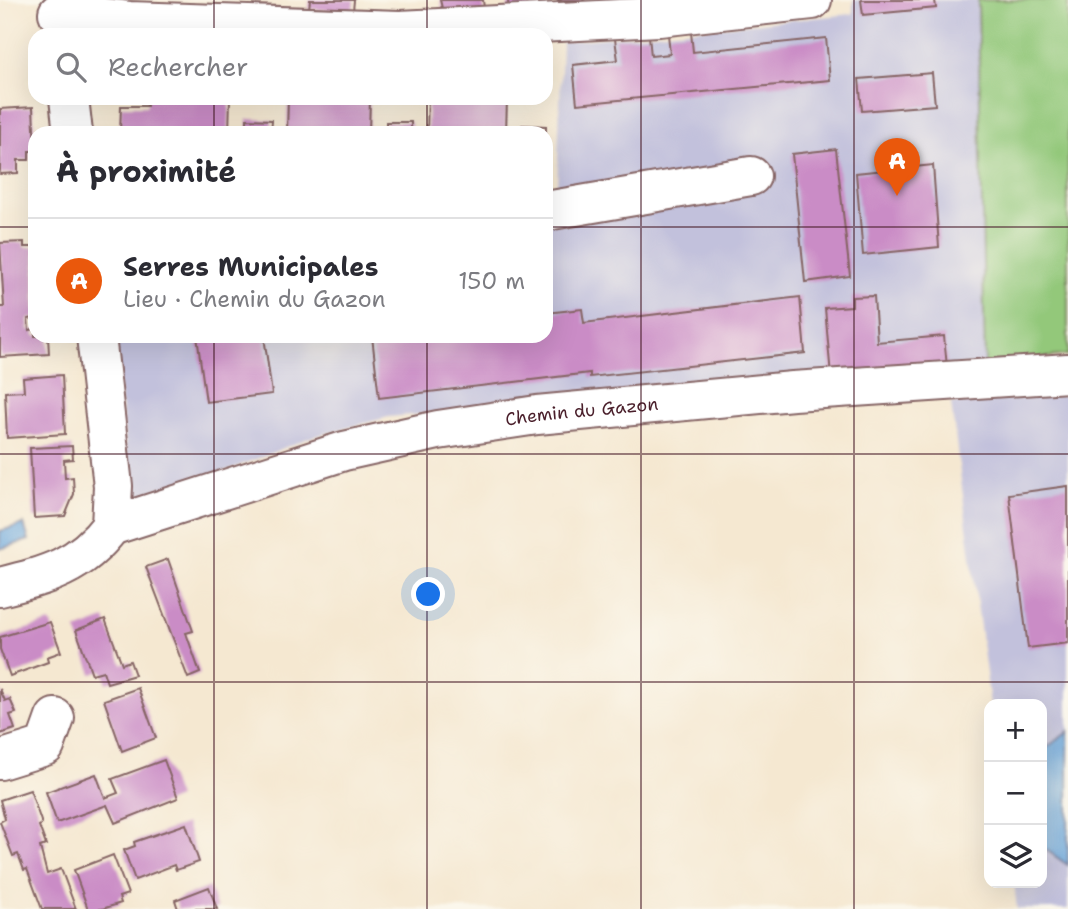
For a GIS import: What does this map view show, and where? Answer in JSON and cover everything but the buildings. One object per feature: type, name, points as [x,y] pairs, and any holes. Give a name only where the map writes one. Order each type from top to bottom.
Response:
[{"type":"street","points":[[58,16],[129,21],[283,12],[400,15],[656,9],[812,0]]},
{"type":"street","points":[[70,105],[72,126]]},
{"type":"street","points":[[553,210],[751,176]]},
{"type":"street","points":[[0,587],[53,574],[97,544],[111,526],[113,486],[97,343]]},
{"type":"street","name":"Chemin du Gazon","points":[[111,526],[344,451],[438,430],[537,415],[779,392],[1068,373]]},
{"type":"street","points":[[0,760],[45,746],[55,719]]},
{"type":"shaded area","points":[[853,0],[978,0],[985,364],[389,417],[311,437],[151,501],[131,492],[114,343],[553,343],[553,188],[557,188],[562,42],[853,14]]},
{"type":"shaded area","points":[[1068,395],[1068,909],[1017,909],[1015,888],[1047,888],[1047,699],[989,699],[951,403]]},
{"type":"green space","points":[[978,0],[1068,0],[1068,355],[985,364]]},
{"type":"water","points":[[24,524],[29,540],[0,549],[0,531]]},
{"type":"water","points":[[1068,732],[1068,865],[1047,850],[1047,747]]},
{"type":"place","name":"Serres Municipales","points":[[897,196]]}]
